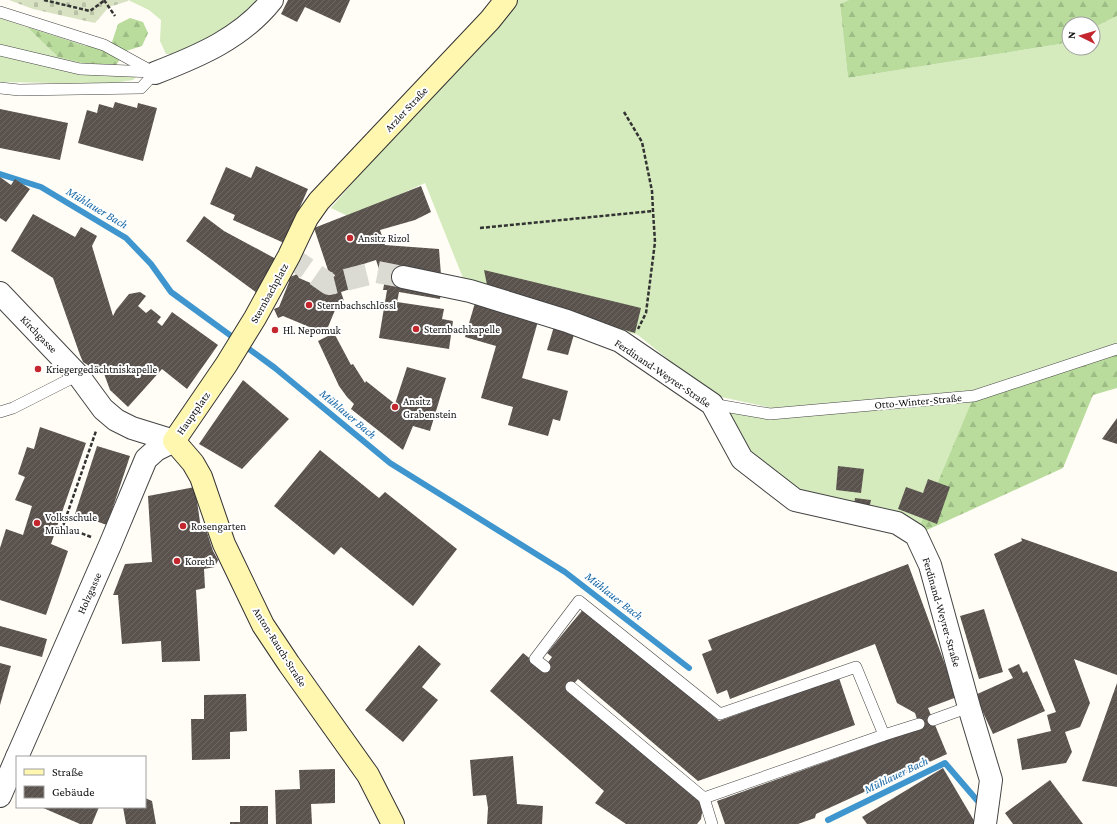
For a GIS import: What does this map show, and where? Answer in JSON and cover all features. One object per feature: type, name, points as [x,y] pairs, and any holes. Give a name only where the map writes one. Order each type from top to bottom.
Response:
[{"type":"main road","name":"Arzler Straße","points":[[308,218],[319,201],[490,20],[506,0]]},
{"type":"main road","name":"Sternbachplatz","points":[[226,365],[255,318],[308,218]]},
{"type":"main road","name":"Hauptplatz","points":[[174,441],[226,365]]},
{"type":"main road","name":"Anton-Rauch-Straße","points":[[174,441],[193,463],[201,477],[224,544],[263,625],[289,664],[368,774],[393,824]]},
{"type":"street","points":[[155,73],[187,61],[225,41],[253,21],[272,0]]},
{"type":"street","name":"Ferdinand-Weyrer-Straße","points":[[403,277],[470,290],[567,321],[620,341],[712,404],[742,459],[795,500],[897,523],[916,535],[930,565],[969,707],[992,780],[985,824]]},
{"type":"street","name":"Kirchgasse","points":[[0,293],[78,375]]},
{"type":"street","name":"Hauptplatz","points":[[78,375],[103,409],[116,420],[132,428],[174,441]]},
{"type":"street","name":"Holzgasse","points":[[17,756],[146,459],[156,450],[174,441]]},
{"type":"street","name":"Holzgasse","points":[[0,796],[16,759]]},
{"type":"lane","points":[[0,12],[104,45],[155,73]]},
{"type":"lane","points":[[0,50],[80,69],[155,73]]},
{"type":"lane","points":[[0,88],[19,90],[141,88],[155,73]]},
{"type":"lane","name":"Otto-Winter-Straße","points":[[712,404],[770,414],[974,396],[1117,349]]},
{"type":"lane","points":[[0,412],[13,408],[78,375]]},
{"type":"lane","points":[[544,667],[535,659],[578,601],[720,714],[856,668],[884,735]]},
{"type":"lane","points":[[571,687],[704,798],[712,824]]},
{"type":"lane","points":[[933,720],[969,707]]},
{"type":"lane","points":[[704,798],[919,724]]},
{"type":"path","points":[[44,0],[90,11],[104,0],[115,16]]},
{"type":"path","points":[[624,112],[642,142],[652,191],[655,242],[646,313],[629,347]]},
{"type":"path","points":[[480,228],[653,211]]},
{"type":"path","points":[[103,409],[63,526],[110,544]]},
{"type":"green space","points":[[9,0],[128,1],[109,7],[95,23],[33,9]]},
{"type":"green space","points":[[128,0],[261,0],[234,27],[183,54],[166,54],[160,41],[161,20],[149,10]]},
{"type":"green space","points":[[510,0],[849,0],[840,4],[848,78],[1061,44],[1061,56],[1101,56],[1101,24],[1117,16],[1117,347],[916,535],[795,500],[742,459],[712,404],[770,414],[954,397],[772,408],[712,395],[638,335],[465,283],[425,183],[350,217],[331,208]]},
{"type":"green space","points":[[849,0],[1117,0],[1117,16],[1101,24],[1101,16],[1061,16],[1060,44],[848,78],[840,4]]},
{"type":"green space","points":[[0,18],[27,27],[58,57],[82,63],[80,73],[136,77],[133,80],[108,84],[0,82]]},
{"type":"green space","points":[[130,18],[143,22],[148,33],[142,46],[126,51],[116,65],[82,63],[58,57],[27,27],[86,46],[112,42],[118,24]]},
{"type":"green space","points":[[1117,347],[1117,388],[1093,395],[1063,468],[916,535],[974,396]]},
{"type":"building","points":[[288,0],[350,0],[340,23],[305,7],[297,22],[281,14]]},
{"type":"building","points":[[115,102],[137,108],[138,103],[157,108],[143,161],[78,143],[87,110],[97,113],[99,104],[113,108]]},
{"type":"building","points":[[0,109],[68,123],[60,160],[0,148]]},
{"type":"building","points":[[256,166],[308,189],[284,243],[233,220],[235,215],[210,204],[226,167],[251,178]]},
{"type":"building","points":[[0,177],[11,185],[15,179],[30,189],[6,222],[0,218]]},
{"type":"building","points":[[421,186],[431,212],[415,220],[380,230],[385,245],[439,249],[442,288],[440,299],[399,292],[397,302],[444,309],[442,319],[453,321],[449,349],[379,338],[387,290],[383,290],[387,270],[379,269],[376,260],[351,268],[357,287],[341,292],[344,301],[338,303],[328,327],[330,331],[321,335],[319,331],[283,316],[278,318],[274,309],[279,307],[289,282],[288,278],[297,274],[299,278],[336,294],[314,228]]},
{"type":"building","points":[[33,214],[75,237],[81,227],[97,236],[92,246],[113,316],[129,294],[140,292],[146,296],[138,306],[146,313],[151,309],[161,317],[157,322],[162,326],[172,312],[218,345],[187,389],[162,369],[128,407],[110,390],[102,368],[91,367],[83,362],[53,278],[11,251]]},
{"type":"building","points":[[204,216],[224,231],[278,260],[257,293],[186,241]]},
{"type":"building","points":[[484,270],[641,308],[635,333],[488,290]]},
{"type":"building","points":[[477,296],[540,314],[522,378],[568,391],[560,421],[553,419],[548,436],[508,425],[513,407],[481,398],[496,346],[465,337]]},
{"type":"building","points":[[555,323],[575,331],[568,355],[547,350]]},
{"type":"building","name":"Ansitz Grabenstein","points":[[334,333],[351,365],[353,364],[365,383],[366,381],[395,404],[407,367],[446,378],[430,431],[413,426],[403,450],[351,409],[354,404],[339,386],[318,341]]},
{"type":"building","points":[[243,380],[289,419],[242,469],[199,444]]},
{"type":"building","points":[[1117,418],[1117,444],[1102,439]]},
{"type":"building","points":[[40,427],[86,443],[51,544],[68,551],[46,615],[0,600],[0,548],[6,529],[23,535],[32,506],[15,500],[25,477],[18,474],[27,447],[34,449]]},
{"type":"building","points":[[97,446],[130,456],[107,525],[75,514]]},
{"type":"building","points":[[320,450],[379,498],[385,492],[457,549],[413,606],[341,547],[334,555],[274,506]]},
{"type":"building","points":[[838,466],[864,469],[861,493],[836,490]]},
{"type":"building","points":[[928,479],[950,487],[937,524],[898,509],[906,487],[923,493]]},
{"type":"building","points":[[195,487],[201,529],[206,529],[213,551],[218,560],[215,567],[204,569],[205,588],[196,590],[200,661],[162,662],[161,641],[122,644],[118,595],[113,595],[125,564],[152,562],[148,496]]},
{"type":"building","points":[[855,498],[871,500],[869,509],[854,506]]},
{"type":"building","points":[[1021,538],[1117,572],[1117,675],[1074,659],[1090,703],[1080,727],[1065,732],[1072,752],[1066,763],[1022,770],[1017,739],[1051,731],[1047,715],[1056,712],[994,554],[1022,541]]},
{"type":"building","points":[[908,564],[957,697],[928,708],[947,754],[816,814],[815,818],[798,824],[725,824],[717,801],[920,728],[915,713],[897,703],[875,644],[730,699],[727,690],[717,694],[702,654],[712,650],[708,640]]},
{"type":"building","points":[[585,607],[719,721],[839,678],[855,725],[698,781],[578,679],[567,691],[697,798],[703,807],[701,819],[697,824],[626,824],[595,803],[604,791],[490,691],[523,653],[543,669],[552,657],[547,653]]},
{"type":"building","points":[[984,609],[1003,672],[979,679],[960,616]]},
{"type":"building","points":[[0,626],[47,639],[42,657],[0,646]]},
{"type":"building","points":[[419,645],[441,664],[422,687],[438,700],[403,742],[365,710]]},
{"type":"building","points":[[0,663],[11,666],[0,705]]},
{"type":"building","points":[[1019,664],[1023,673],[1027,671],[1045,711],[993,734],[975,695],[1013,678],[1008,669]]},
{"type":"building","points":[[1117,683],[1117,787],[1082,781]]},
{"type":"building","points":[[246,694],[247,731],[230,732],[230,759],[192,760],[191,719],[204,719],[204,695]]},
{"type":"building","points":[[513,756],[517,804],[543,806],[542,824],[487,824],[488,808],[486,795],[473,796],[470,760]]},
{"type":"building","points":[[943,768],[976,824],[867,824],[862,817]]},
{"type":"building","points":[[335,769],[335,803],[311,804],[312,824],[276,824],[275,790],[300,789],[299,770]]},
{"type":"building","points":[[1050,780],[1083,824],[1013,824],[1005,813]]},
{"type":"building","points":[[146,798],[152,801],[156,824],[126,824],[123,808],[146,808]]},
{"type":"building","points":[[240,806],[268,806],[268,824],[230,824],[230,822],[240,822]]},
{"type":"building","points":[[43,808],[99,808],[92,824],[80,824]]},
{"type":"waterway","name":"Mühlauer Bach","points":[[0,174],[41,187],[126,238],[151,264],[171,292],[275,368],[390,463],[565,572],[689,668]]},
{"type":"waterway","name":"Mühlauer Bach","points":[[828,820],[945,763],[982,806]]},
{"type":"tunnel","points":[[289,256],[329,284],[377,272],[403,277]]},
{"type":"place","name":"Ansitz Rizol","points":[[350,238]]},
{"type":"place","name":"Sternbachschlössl","points":[[309,305]]},
{"type":"place","name":"Sternbachkapelle","points":[[416,329]]},
{"type":"place","name":"Hl. Nepomuk","points":[[275,330]]},
{"type":"place","name":"Kriegergedächtniskapelle","points":[[38,369]]},
{"type":"place","name":"Ansitz Grabenstein","points":[[395,407]]},
{"type":"place","name":"Volksschule Mühlau","points":[[37,523]]},
{"type":"place","name":"Rosengarten","points":[[183,526]]},
{"type":"place","name":"Koreth","points":[[177,561]]}]
